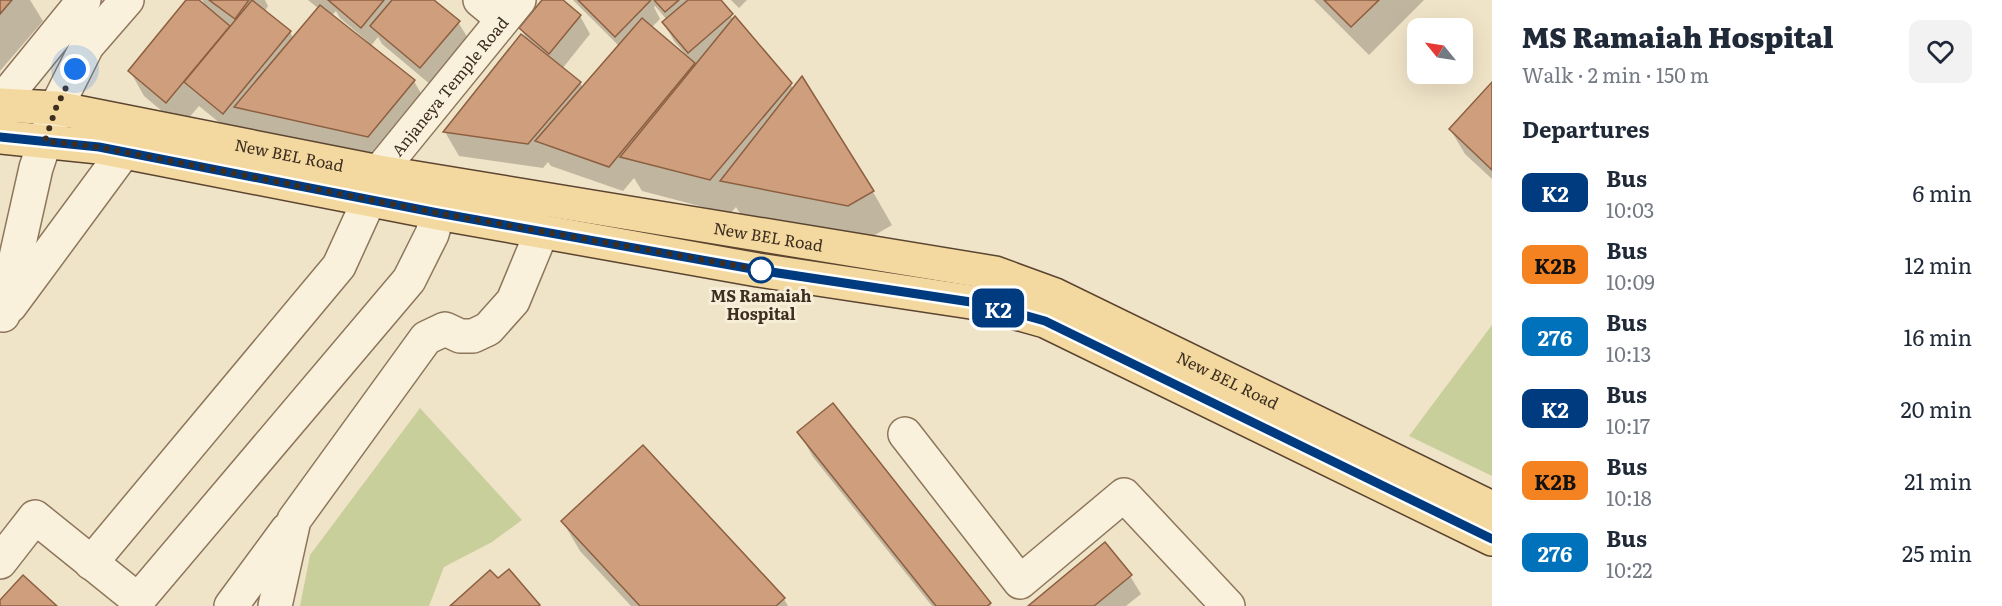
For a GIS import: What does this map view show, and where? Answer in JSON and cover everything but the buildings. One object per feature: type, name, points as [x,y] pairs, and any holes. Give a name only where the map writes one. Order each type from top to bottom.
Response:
[{"type":"main road","name":"New BEL Road","points":[[0,104],[56,108],[375,185],[438,213],[758,270],[984,304],[1045,321],[1492,539]]},
{"type":"main road","name":"New BEL Road","points":[[0,137],[99,147],[123,153],[375,185],[995,273],[1055,295],[1492,508]]},
{"type":"street","points":[[0,104],[84,0]]},
{"type":"street","points":[[2,317],[36,168],[56,108],[87,46],[128,0]]},
{"type":"street","name":"Anjaneya Temple Road","points":[[91,563],[339,266],[375,185],[501,6]]},
{"type":"street","points":[[2,317],[123,153]]},
{"type":"street","points":[[0,562],[35,517],[138,600],[409,280],[432,234],[438,213]]},
{"type":"street","points":[[231,606],[426,338],[445,329],[460,336],[473,336],[488,328],[513,301],[542,231]]},
{"type":"street","points":[[905,434],[1020,582],[1124,495],[1228,606]]},
{"type":"street","points":[[275,606],[294,520]]},
{"type":"green space","points":[[1492,325],[1492,476],[1409,436]]},
{"type":"green space","points":[[420,408],[522,520],[492,542],[444,567],[429,606],[300,606],[310,555]]},
{"type":"bus line","name":"K2","points":[[0,137],[99,147],[438,213],[758,270],[984,304],[1045,321],[1492,539]]},
{"type":"place","name":"MS Ramaiah Hospital","points":[[761,270]]},
{"type":"route","points":[[75,69],[56,108],[45,141],[99,147],[438,213],[761,270]]}]
